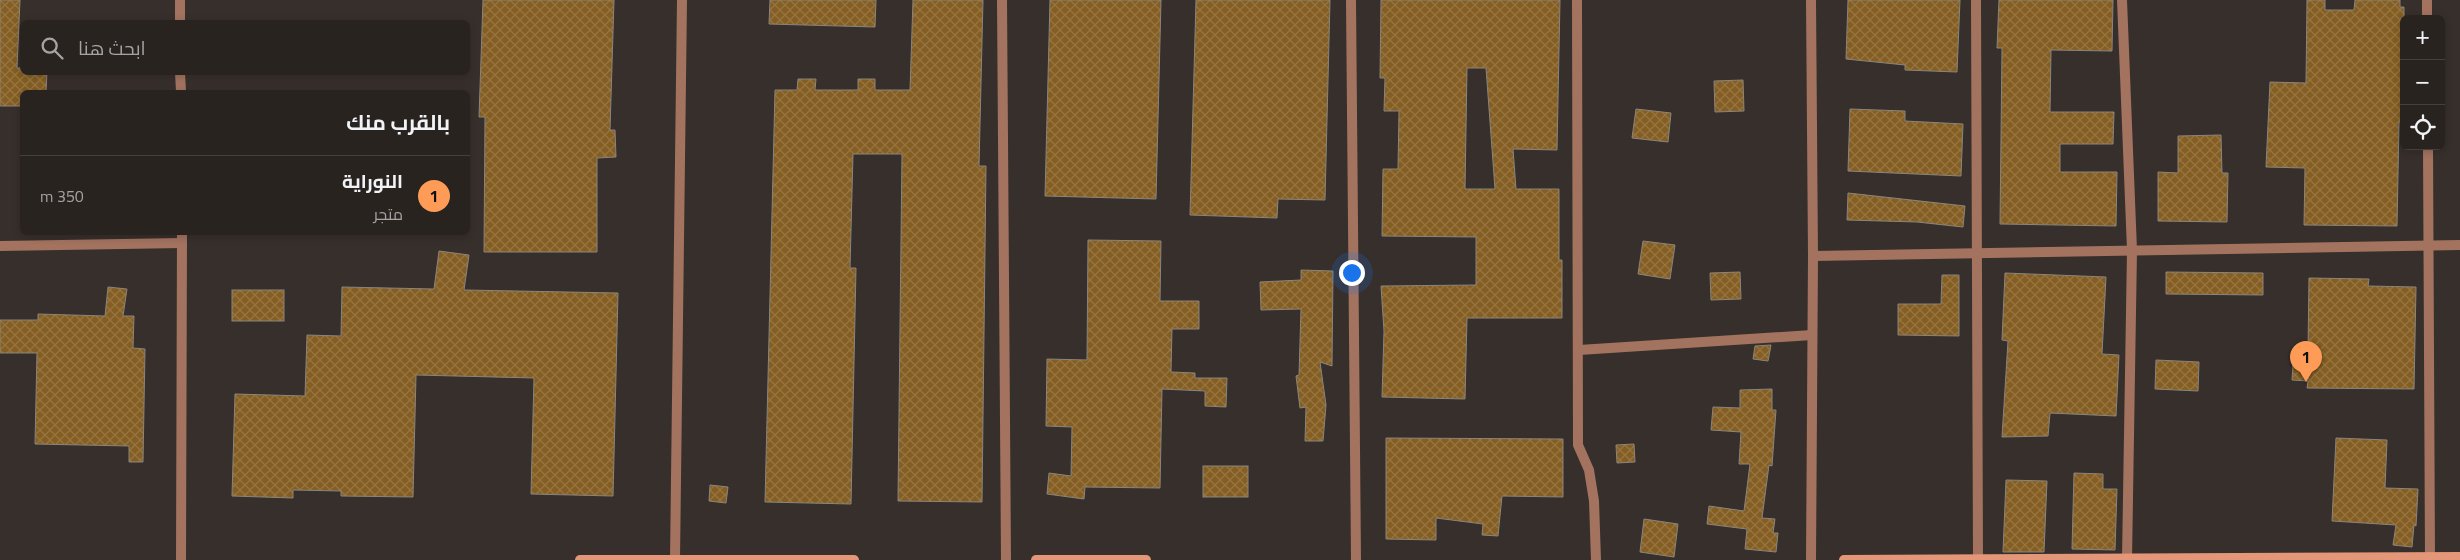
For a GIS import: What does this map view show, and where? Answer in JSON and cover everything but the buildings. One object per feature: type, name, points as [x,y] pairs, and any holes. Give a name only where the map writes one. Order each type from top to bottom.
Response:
[{"type":"street","points":[[180,0],[180,20]]},
{"type":"street","points":[[675,560],[682,0]]},
{"type":"street","points":[[1002,0],[1006,560]]},
{"type":"street","points":[[1352,0],[1356,560]]},
{"type":"street","points":[[1577,0],[1578,445],[1589,470],[1594,502],[1596,560]]},
{"type":"street","points":[[1811,0],[1813,256],[1811,560]]},
{"type":"street","points":[[1976,0],[1978,559]]},
{"type":"street","points":[[2122,0],[2132,250],[2127,559]]},
{"type":"street","points":[[2427,0],[2427,15]]},
{"type":"street","points":[[180,75],[181,90]]},
{"type":"street","points":[[2428,150],[2430,558]]},
{"type":"street","points":[[0,246],[182,238],[181,560]]},
{"type":"street","points":[[1813,256],[2460,245]]},
{"type":"street","points":[[1579,350],[1812,334]]},
{"type":"street","points":[[1844,560],[2460,557]]},
{"type":"street","points":[[580,560],[854,560]]},
{"type":"street","points":[[1036,560],[1146,560]]},
{"type":"place","name":"النوراية","points":[[2306,382]]}]
